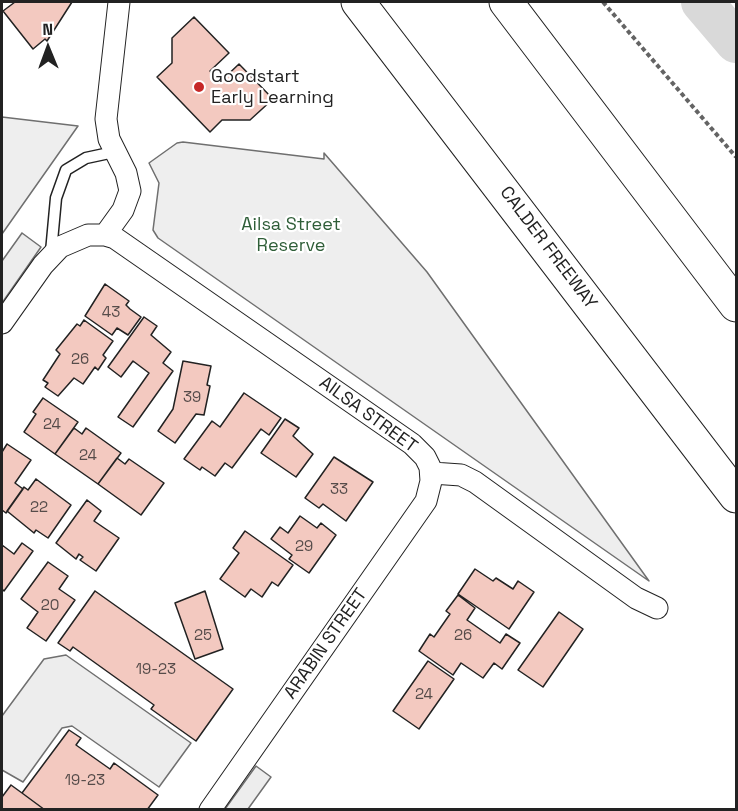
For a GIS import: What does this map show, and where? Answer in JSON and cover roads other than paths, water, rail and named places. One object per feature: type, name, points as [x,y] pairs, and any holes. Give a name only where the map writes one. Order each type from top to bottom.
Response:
[{"type":"highway","name":"CALDER FREEWAY","points":[[358,2],[736,496]]},
{"type":"highway","points":[[506,2],[736,306]]},
{"type":"street","points":[[2,323],[50,255],[76,237],[105,235],[123,210],[130,191],[126,173],[109,139],[106,119],[119,2]]},
{"type":"street","name":"AILSA STREET","points":[[105,235],[134,250],[412,444],[425,457],[432,473]]},
{"type":"street","points":[[432,473],[461,476],[475,482],[636,598],[657,608]]},
{"type":"street","name":"ARABIN STREET","points":[[210,810],[423,506],[429,495],[432,473]]},
{"type":"lane","points":[[50,255],[56,198],[66,170],[86,158],[114,152]]},
{"type":"waterway","points":[[702,2],[736,42]]},
{"type":"place","name":"Goodstart Early Learning","points":[[199,87]]},
{"type":"park label","name":"Ailsa Street Reserve","points":[[291,235]]}]
